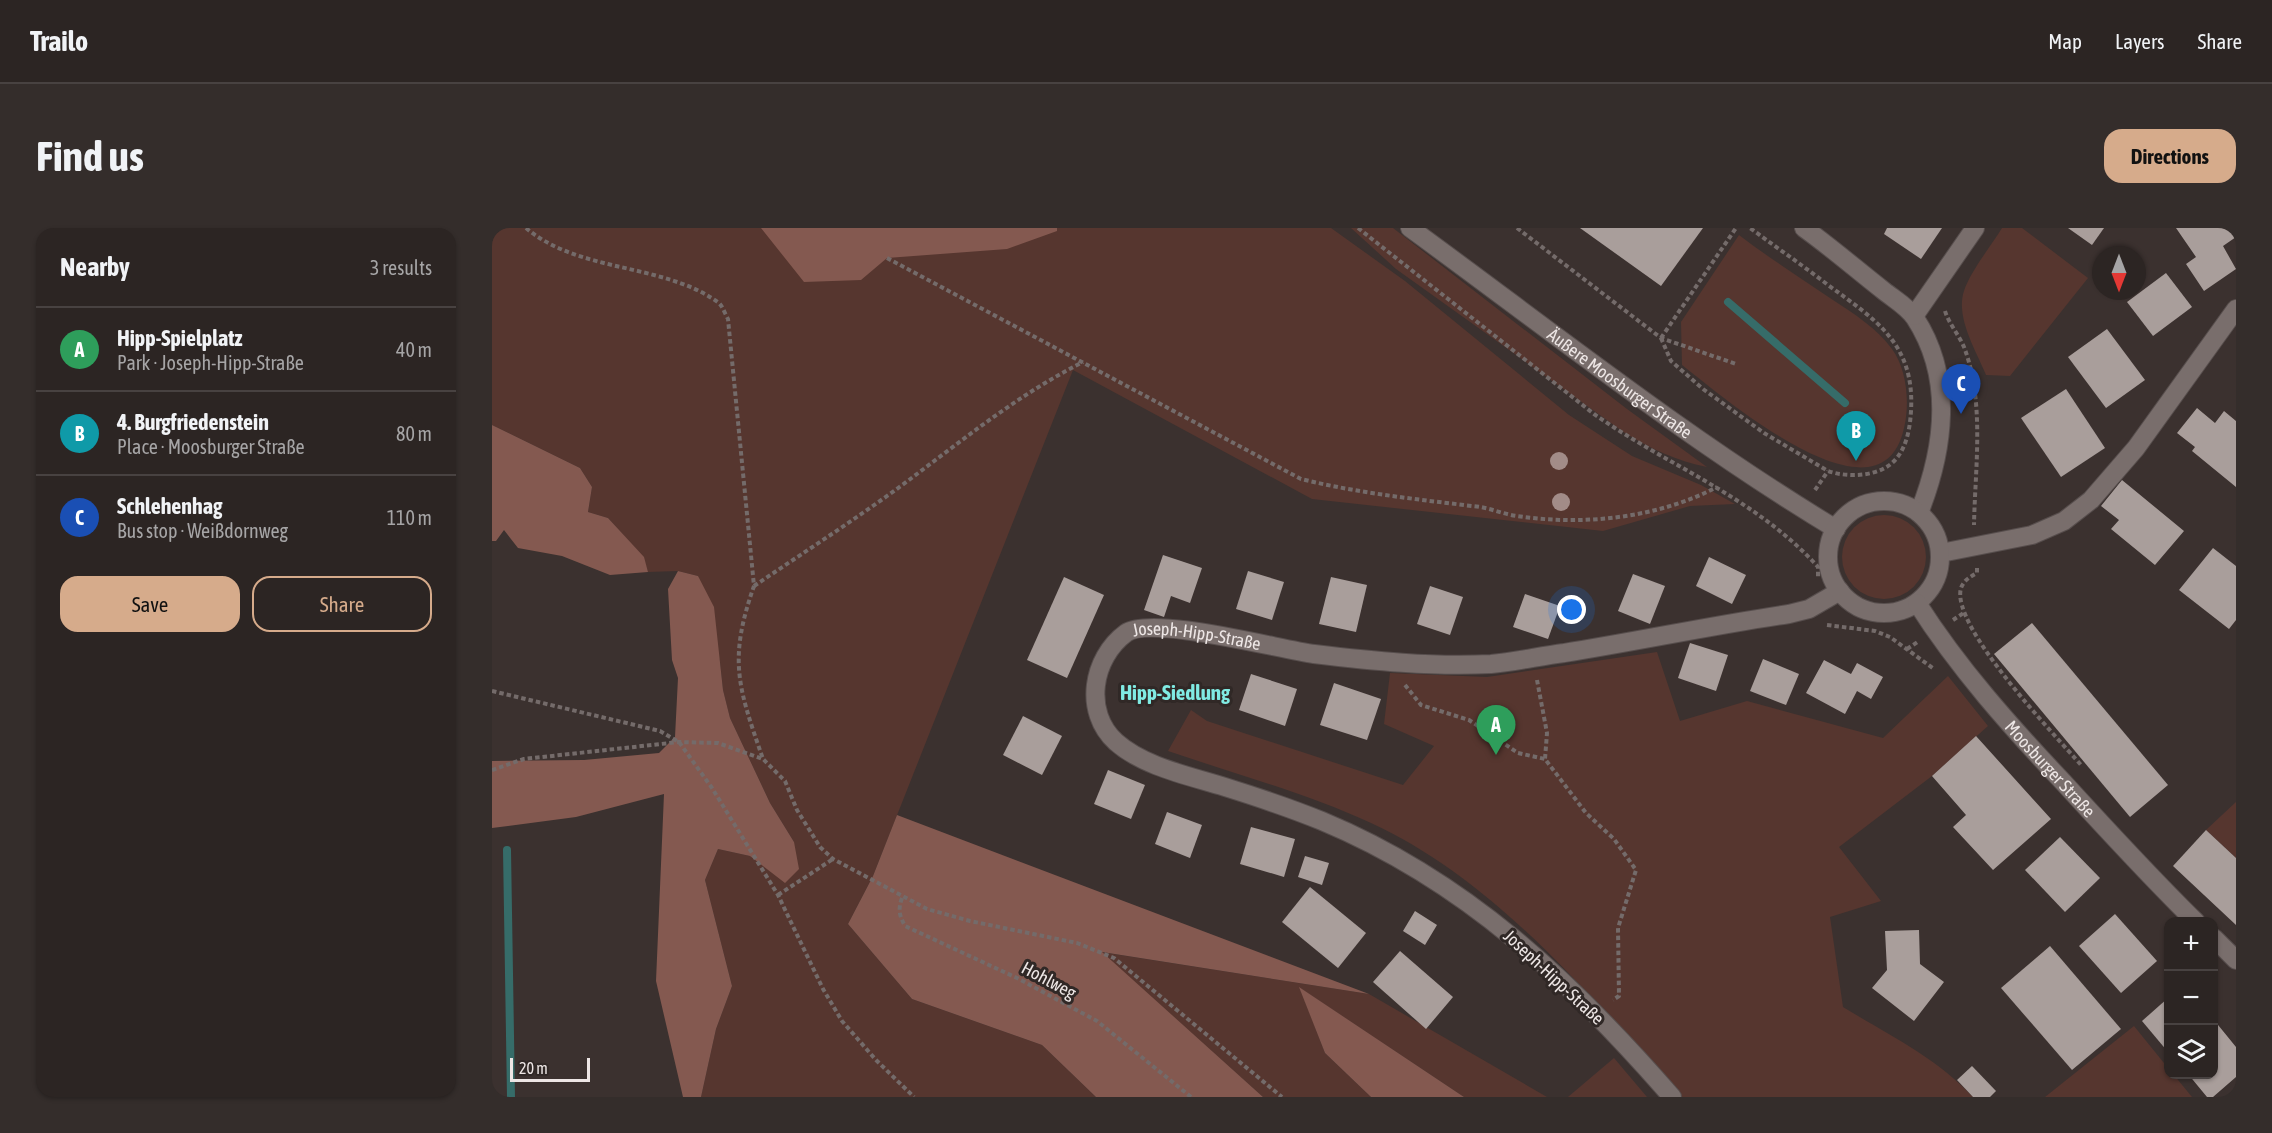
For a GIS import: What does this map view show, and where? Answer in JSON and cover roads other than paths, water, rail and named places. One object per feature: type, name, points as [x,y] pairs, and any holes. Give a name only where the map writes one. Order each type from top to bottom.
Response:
[{"type":"street","name":"Äußere Moosburger Straße","points":[[1410,228],[1641,397],[1836,529]]},
{"type":"street","points":[[1804,228],[1914,316],[1935,363],[1942,397],[1940,435],[1934,470],[1919,513]]},
{"type":"street","points":[[1914,316],[1976,228]]},
{"type":"street","points":[[1941,553],[1974,548],[2048,529],[2064,521],[2091,500],[2136,448],[2236,309]]},
{"type":"street","points":[[1892,501],[1910,506],[1919,513],[1936,534],[1941,553],[1939,573],[1931,590],[1917,603],[1891,614],[1860,609],[1840,591],[1830,574],[1828,558],[1830,539],[1836,529],[1854,509],[1872,502],[1892,501]]},
{"type":"street","name":"Joseph-Hipp-Straße","points":[[1672,1097],[1595,1014],[1513,935],[1420,869],[1322,821],[1161,766],[1117,743],[1098,715],[1094,694],[1099,671],[1116,640],[1134,627],[1182,629],[1314,654],[1399,662],[1494,663],[1809,609],[1840,591]]},
{"type":"street","name":"Moosburger Straße","points":[[1917,603],[1940,638],[1995,706],[2137,862],[2192,917]]},
{"type":"street","points":[[2218,942],[2236,960]]},
{"type":"waterway","points":[[1728,302],[1845,403]]},
{"type":"waterway","points":[[507,850],[511,1097]]},
{"type":"place","name":"Schlehenhag","points":[[1961,414]]},
{"type":"place","name":"4. Burgfriedenstein","points":[[1856,461]]},
{"type":"place","name":"Hipp-Spielplatz","points":[[1496,755]]},
{"type":"district","name":"Hipp-Siedlung","points":[[1175,692]]}]
